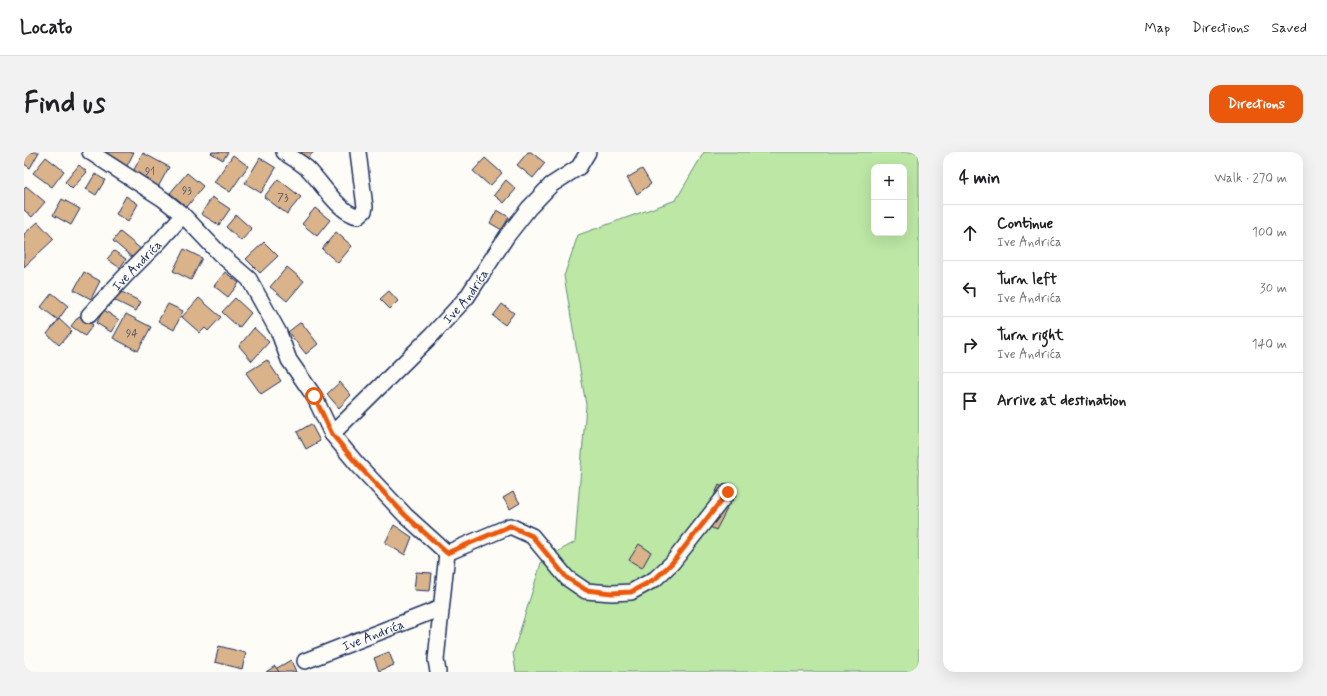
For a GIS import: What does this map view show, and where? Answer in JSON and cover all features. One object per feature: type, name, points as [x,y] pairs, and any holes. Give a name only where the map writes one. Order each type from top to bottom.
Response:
[{"type":"street","points":[[90,152],[163,199],[183,215],[220,254],[249,279],[279,332],[289,360],[314,396],[332,434],[357,464],[405,515],[447,553]]},
{"type":"street","points":[[284,152],[308,169],[341,207],[352,215],[358,216],[364,211],[364,207],[358,152]]},
{"type":"street","name":"Ive Andrića","points":[[332,434],[431,336],[467,296],[507,236],[529,208],[551,185],[578,167],[588,152]]},
{"type":"street","name":"Ive Andrića","points":[[89,315],[183,215]]},
{"type":"street","points":[[447,553],[510,526],[532,536],[567,578],[586,590],[612,593],[631,592],[655,579],[672,563],[728,492]]},
{"type":"street","points":[[438,672],[436,660],[447,553]]},
{"type":"street","name":"Ive Andrića","points":[[305,661],[441,608]]},
{"type":"green space","points":[[704,152],[919,152],[919,672],[516,672],[513,653],[542,560],[575,542],[586,405],[564,276],[578,235],[676,200]]},
{"type":"building","points":[[24,152],[39,152],[30,168],[24,164]]},
{"type":"building","points":[[103,152],[134,152],[126,168]]},
{"type":"building","points":[[228,152],[223,160],[211,153]]},
{"type":"building","points":[[301,152],[314,152],[307,158]]},
{"type":"building","points":[[528,152],[531,152],[545,163],[533,178],[517,165]]},
{"type":"building","points":[[143,153],[169,167],[157,189],[131,175]]},
{"type":"building","points":[[233,155],[248,166],[230,192],[214,182]]},
{"type":"building","points":[[46,157],[64,171],[52,187],[33,173]]},
{"type":"building","points":[[260,158],[276,168],[261,193],[245,183]]},
{"type":"building","points":[[485,158],[502,173],[490,186],[473,171]]},
{"type":"building","points":[[79,165],[87,172],[72,189],[65,182]]},
{"type":"building","points":[[642,169],[651,184],[637,194],[627,178]]},
{"type":"building","points":[[187,173],[203,186],[187,207],[170,193]]},
{"type":"building","points":[[95,174],[105,180],[96,195],[86,189]]},
{"type":"building","points":[[278,179],[301,197],[287,214],[264,197]]},
{"type":"building","points":[[506,180],[516,189],[504,203],[494,195]]},
{"type":"building","points":[[26,186],[45,202],[32,217],[24,210],[24,189]]},
{"type":"building","points":[[126,196],[138,204],[128,222],[116,214]]},
{"type":"building","points":[[212,197],[230,209],[219,225],[201,214]]},
{"type":"building","points":[[62,199],[80,209],[71,225],[53,215]]},
{"type":"building","points":[[315,208],[330,220],[317,236],[302,224]]},
{"type":"building","points":[[497,210],[509,217],[502,230],[490,223]]},
{"type":"building","points":[[236,215],[252,229],[241,241],[226,227]]},
{"type":"building","points":[[38,222],[54,239],[24,267],[24,234]]},
{"type":"building","points":[[120,232],[142,250],[134,259],[113,241]]},
{"type":"building","points":[[336,232],[352,246],[338,263],[322,249]]},
{"type":"building","points":[[264,242],[278,256],[260,273],[246,259]]},
{"type":"building","points":[[184,249],[202,258],[191,280],[173,271]]},
{"type":"building","points":[[114,251],[126,259],[120,268],[107,259]]},
{"type":"building","points":[[287,267],[304,281],[287,301],[270,287]]},
{"type":"building","points":[[84,272],[100,281],[91,299],[74,290]]},
{"type":"building","points":[[225,272],[239,283],[228,297],[214,286]]},
{"type":"building","points":[[120,291],[141,302],[136,311],[114,300]]},
{"type":"building","points":[[389,291],[398,301],[390,309],[380,299]]},
{"type":"building","points":[[52,293],[68,306],[58,320],[41,307]]},
{"type":"building","points":[[199,298],[221,317],[208,331],[205,328],[200,333],[182,317]]},
{"type":"building","points":[[235,298],[251,313],[239,328],[222,312]]},
{"type":"building","points":[[168,304],[183,311],[174,330],[158,321]]},
{"type":"building","points":[[502,304],[514,313],[505,325],[493,316]]},
{"type":"building","points":[[104,310],[119,320],[111,332],[96,323]]},
{"type":"building","points":[[126,314],[151,327],[138,351],[113,338]]},
{"type":"building","points":[[79,316],[93,325],[85,336],[71,326]]},
{"type":"building","points":[[59,319],[72,331],[59,345],[47,334]]},
{"type":"building","points":[[301,322],[318,344],[306,354],[288,332]]},
{"type":"building","points":[[254,328],[269,342],[252,361],[239,346]]},
{"type":"building","points":[[267,360],[281,381],[261,394],[246,373]]},
{"type":"building","points":[[340,382],[351,395],[339,408],[327,394]]},
{"type":"building","points":[[311,424],[320,441],[306,449],[297,432]]},
{"type":"building","points":[[719,485],[736,494],[730,504],[714,496]]},
{"type":"building","points":[[513,492],[520,503],[510,509],[503,498]]},
{"type":"building","points":[[712,500],[727,509],[716,530],[700,522]]},
{"type":"building","points":[[394,525],[412,537],[405,555],[385,543]]},
{"type":"building","points":[[639,544],[651,552],[642,568],[629,560]]},
{"type":"building","points":[[416,572],[432,573],[430,591],[414,590]]},
{"type":"building","points":[[219,646],[246,653],[242,669],[215,662]]},
{"type":"building","points":[[389,652],[394,665],[379,671],[374,658]]},
{"type":"building","points":[[291,660],[296,672],[270,672]]},
{"type":"building","points":[[275,666],[279,672],[266,672]]},
{"type":"route","points":[[314,396],[332,434],[357,464],[405,515],[447,553],[510,526],[532,536],[567,578],[586,590],[612,593],[631,592],[655,579],[672,563],[728,492]]}]
